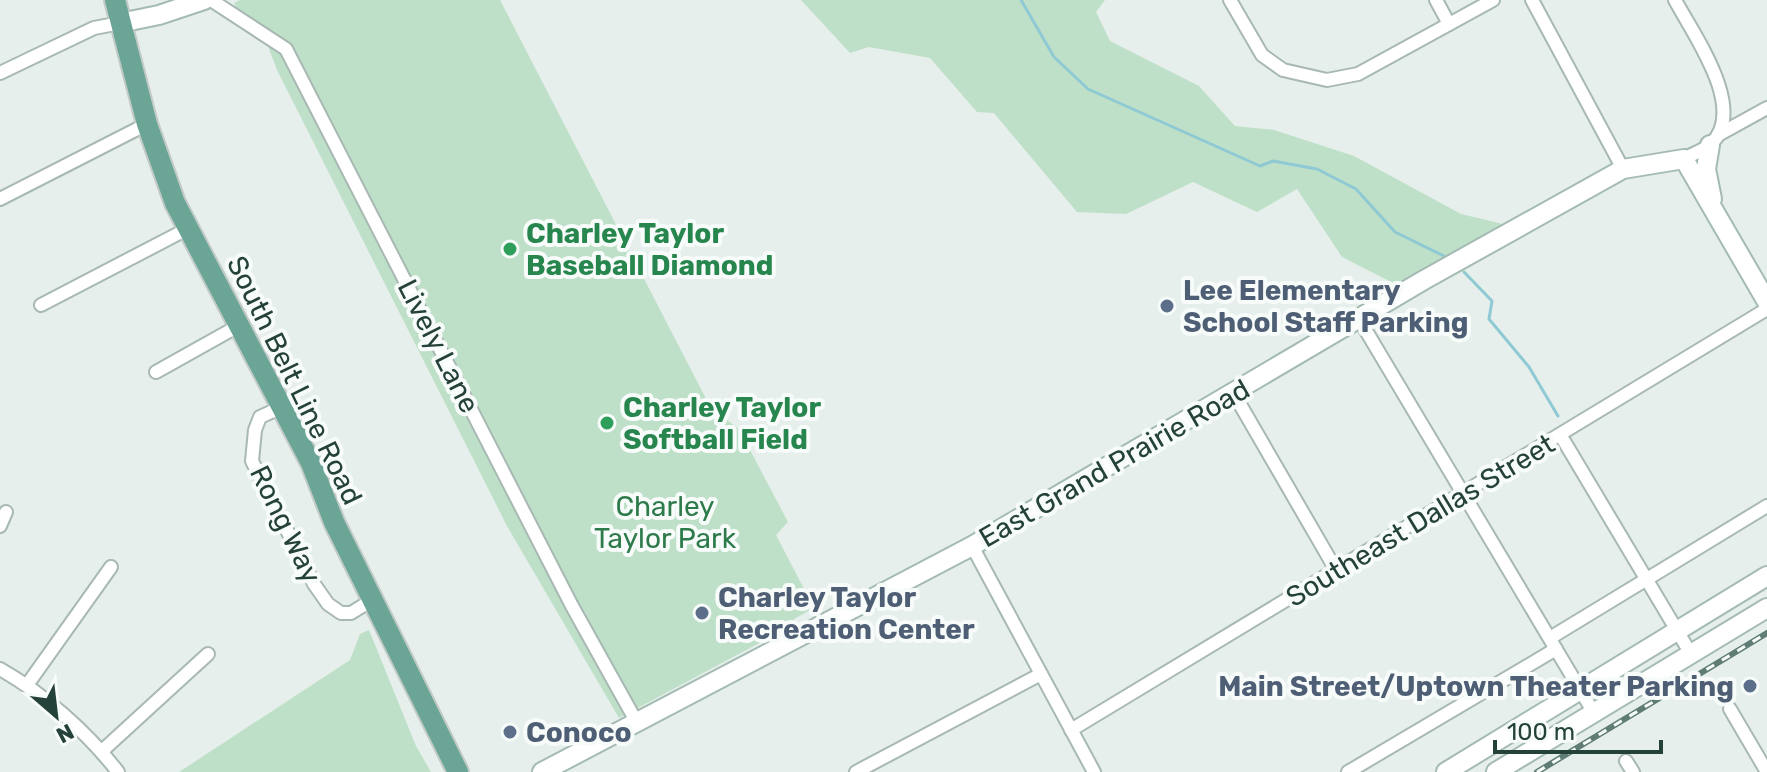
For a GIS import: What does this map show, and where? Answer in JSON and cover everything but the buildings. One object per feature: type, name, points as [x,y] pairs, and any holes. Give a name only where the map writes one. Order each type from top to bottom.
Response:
[{"type":"main road","name":"South Belt Line Road","points":[[115,0],[147,124],[175,203],[282,407],[372,600],[458,772]]},
{"type":"street","points":[[0,73],[94,28],[159,15],[204,0]]},
{"type":"street","name":"Lively Lane","points":[[211,0],[286,49],[572,606],[636,721]]},
{"type":"street","points":[[1230,0],[1262,55],[1283,70],[1327,80],[1358,74],[1493,0]]},
{"type":"street","points":[[1436,0],[1449,24]]},
{"type":"street","points":[[1532,0],[1623,169]]},
{"type":"street","points":[[1675,0],[1724,95],[1723,122],[1706,169],[1713,210]]},
{"type":"street","points":[[1767,108],[1684,159],[1767,302]]},
{"type":"street","points":[[0,199],[147,124]]},
{"type":"street","name":"East Grand Prairie Road","points":[[542,772],[972,546],[1359,319],[1623,169],[1684,159]]},
{"type":"street","points":[[41,305],[189,228]]},
{"type":"street","name":"Southeast Dallas Street","points":[[1071,730],[1767,309]]},
{"type":"street","points":[[1359,319],[1594,713]]},
{"type":"street","points":[[156,372],[240,325]]},
{"type":"street","points":[[1234,394],[1336,570]]},
{"type":"street","name":"Rong Way","points":[[282,407],[260,417],[255,430],[252,461],[314,584],[328,604],[341,613],[351,613],[372,600]]},
{"type":"street","points":[[1561,436],[1691,654]]},
{"type":"street","points":[[1348,772],[1553,644],[1645,580],[1767,506]]},
{"type":"street","points":[[0,526],[6,512]]},
{"type":"street","points":[[972,546],[1094,772]]},
{"type":"street","points":[[27,685],[111,567]]},
{"type":"street","points":[[1446,772],[1767,576]]},
{"type":"street","points":[[1496,772],[1767,608]]},
{"type":"street","points":[[102,751],[208,654]]},
{"type":"street","points":[[0,669],[27,685],[102,751],[118,772]]},
{"type":"street","points":[[856,772],[1041,674]]},
{"type":"street","points":[[1730,709],[1767,772]]},
{"type":"street","points":[[1516,729],[1530,752]]},
{"type":"green space","name":"Charley Taylor Park","points":[[240,0],[500,0],[716,418],[722,416],[739,429],[788,522],[776,535],[814,608],[794,619],[795,624],[619,718],[507,526],[277,70],[260,25],[241,16],[234,3]]},
{"type":"green space","points":[[801,0],[1105,0],[1096,12],[1110,41],[1199,86],[1235,126],[1274,130],[1354,156],[1461,214],[1503,224],[1397,285],[1342,257],[1297,189],[1257,212],[1193,182],[1126,214],[1077,212],[994,113],[977,112],[930,58],[869,47],[850,53]]},
{"type":"green space","points":[[369,630],[416,746],[431,772],[179,772],[350,660],[360,634]]},
{"type":"waterway","points":[[1021,0],[1054,57],[1088,89],[1260,166],[1273,161],[1317,169],[1356,189],[1395,232],[1444,256]]},
{"type":"waterway","points":[[1464,272],[1492,301],[1489,319],[1529,367],[1558,416]]},
{"type":"railway","points":[[1537,772],[1767,633]]},
{"type":"place","name":"Charley Taylor Baseball Diamond","points":[[510,249]]},
{"type":"place","name":"Lee Elementary School Staff Parking","points":[[1167,306]]},
{"type":"place","name":"Charley Taylor Softball Field","points":[[607,423]]},
{"type":"place","name":"Charley Taylor Recreation Center","points":[[702,613]]},
{"type":"place","name":"Main Street/Uptown Theater Parking","points":[[1750,686]]},
{"type":"place","name":"Conoco","points":[[510,732]]}]
